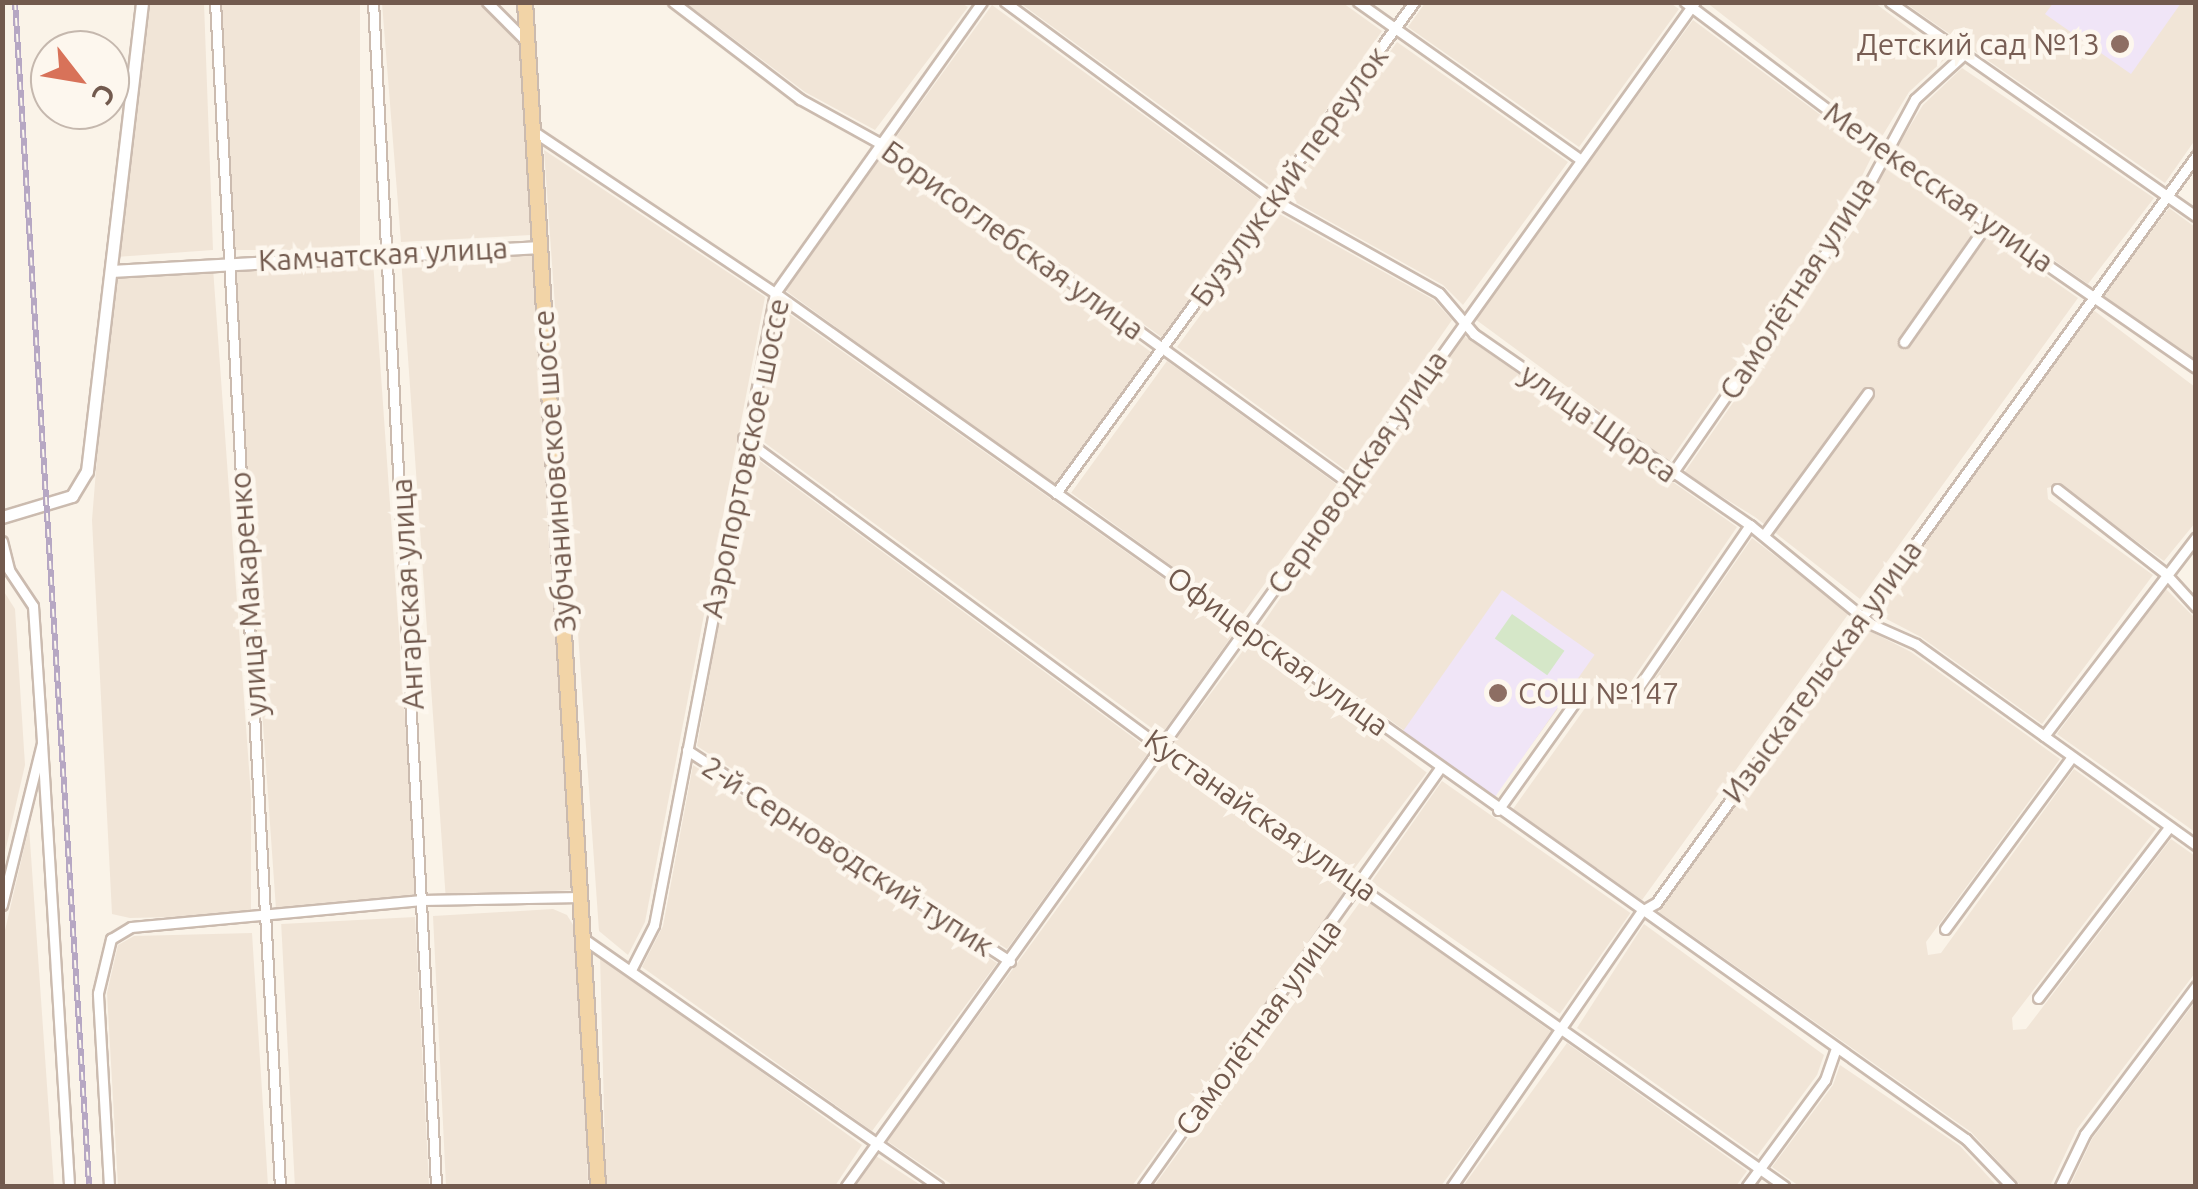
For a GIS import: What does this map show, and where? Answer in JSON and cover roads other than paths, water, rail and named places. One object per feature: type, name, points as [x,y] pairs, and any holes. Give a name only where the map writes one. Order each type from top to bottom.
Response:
[{"type":"main road","name":"Зубчаниновское шоссе","points":[[525,2],[584,939]]},
{"type":"main road","points":[[584,939],[598,1186]]},
{"type":"street","points":[[2,516],[72,496],[83,483],[142,2]]},
{"type":"street","name":"улица Макаренко","points":[[215,2],[226,261],[270,918],[280,1186]]},
{"type":"street","name":"Ангарская улица","points":[[373,2],[390,252],[436,1186]]},
{"type":"street","points":[[488,2],[528,42]]},
{"type":"street","name":"Борисоглебская улица","points":[[673,2],[800,100],[878,142],[1350,484]]},
{"type":"street","name":"улица Щорса","points":[[1005,2],[1274,200],[1439,293],[1474,334],[1671,475],[1764,535],[1860,612],[2196,845]]},
{"type":"street","points":[[1358,2],[1581,160]]},
{"type":"street","name":"Бузулукский переулок","points":[[1056,493],[1274,200],[1414,2]]},
{"type":"street","points":[[1890,2],[1961,57],[2196,216]]},
{"type":"street","name":"Аэропортовское шоссе","points":[[632,968],[654,925],[742,438],[775,293],[878,142],[981,3]]},
{"type":"street","name":"Мелекесская улица","points":[[1690,4],[1884,152],[2095,294],[2196,368]]},
{"type":"street","name":"Серноводская улица","points":[[846,1186],[1690,4]]},
{"type":"street","name":"Самолётная улица","points":[[1671,475],[1855,210],[1916,99],[1961,57]]},
{"type":"street","name":"Офицерская улица","points":[[534,131],[775,293],[1834,1051],[1966,1139],[2010,1186]]},
{"type":"street","name":"Изыскательская улица","points":[[1452,1186],[1565,1031],[1642,911],[1656,903],[1860,612],[2196,156]]},
{"type":"street","points":[[1904,342],[1987,224]]},
{"type":"street","name":"Камчатская улица","points":[[112,271],[226,261],[539,247]]},
{"type":"street","points":[[1764,535],[1868,394]]},
{"type":"street","name":"Кустанайская улица","points":[[742,438],[1162,748],[1784,1186]]},
{"type":"street","points":[[2057,489],[2165,573],[2196,608]]},
{"type":"street","points":[[1632,695],[1750,525]]},
{"type":"street","points":[[2044,736],[2196,537]]},
{"type":"street","points":[[2,540],[9,570],[32,606],[70,1186]]},
{"type":"street","points":[[1498,810],[1575,702]]},
{"type":"street","points":[[2,905],[42,743]]},
{"type":"street","name":"2-й Серноводский тупик","points":[[687,750],[1010,961]]},
{"type":"street","points":[[1945,929],[2072,757]]},
{"type":"street","name":"Самолётная улица","points":[[1143,1186],[1362,886],[1440,768]]},
{"type":"street","points":[[2038,998],[2169,827]]},
{"type":"street","points":[[109,1186],[98,993],[111,939],[131,928],[270,918],[422,900],[580,897]]},
{"type":"street","points":[[584,939],[632,968],[938,1186]]},
{"type":"street","points":[[2060,1186],[2084,1134],[2196,986]]},
{"type":"street","points":[[1747,1186],[1826,1080],[1834,1051]]},
{"type":"railway","points":[[15,2],[89,1186]]},
{"type":"place","name":"Детский сад №13","points":[[2120,44]]},
{"type":"place","name":"СОШ №147","points":[[1498,693]]}]
